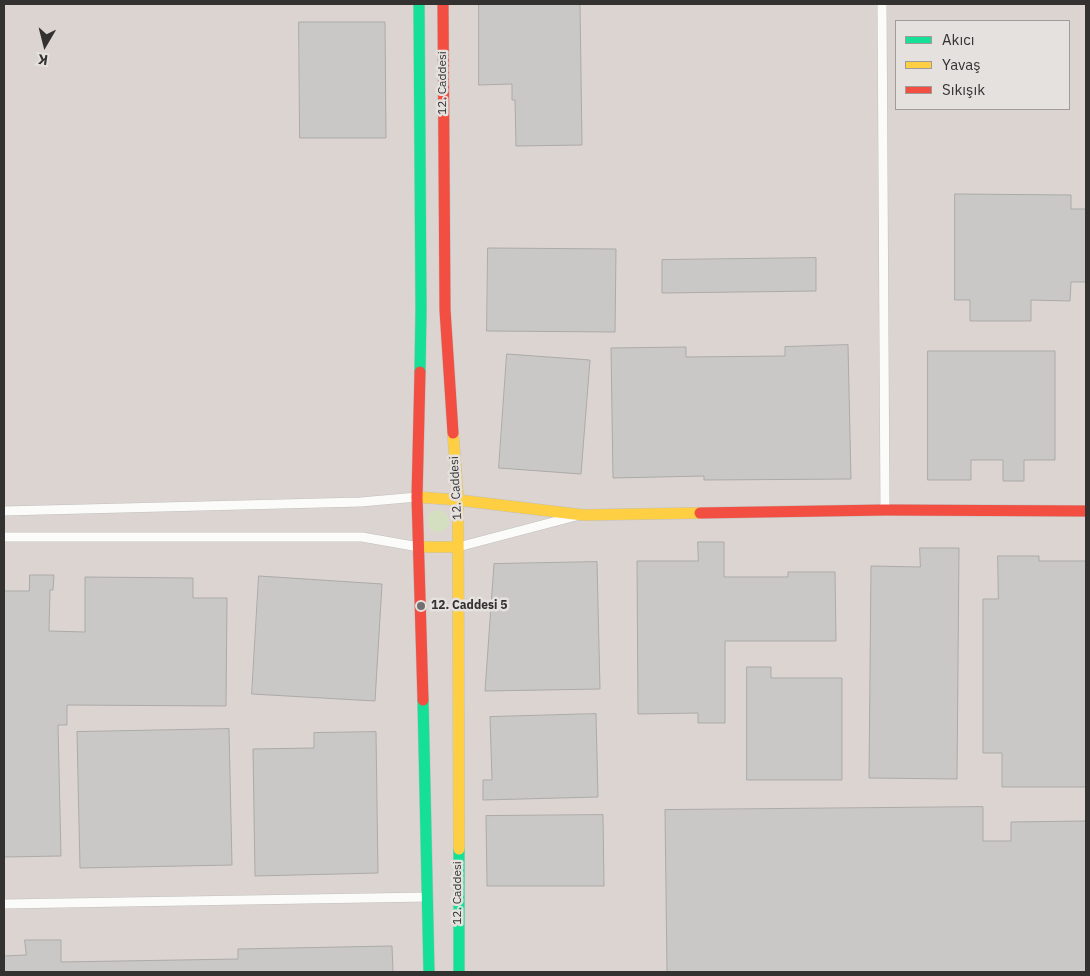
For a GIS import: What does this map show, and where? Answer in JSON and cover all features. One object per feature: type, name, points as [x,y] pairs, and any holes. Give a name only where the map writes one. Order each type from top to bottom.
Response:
[{"type":"street","name":"12. Caddesi","points":[[420,4],[421,310],[417,496],[429,972]]},
{"type":"street","name":"12. Caddesi","points":[[443,4],[445,310],[458,500],[458,972]]},
{"type":"street","points":[[882,4],[885,510]]},
{"type":"street","points":[[4,511],[361,502],[417,496],[583,515],[885,510],[1086,511]]},
{"type":"street","points":[[4,537],[362,537],[419,547],[458,547],[583,515]]},
{"type":"street","points":[[4,904],[428,897]]},
{"type":"shaded area","points":[[4,4],[1086,4],[1086,972],[4,972]]},
{"type":"green space","points":[[438,510],[446,513],[449,521],[446,529],[438,532],[430,529],[427,521],[430,513]]},
{"type":"building","points":[[479,4],[580,4],[582,145],[516,146],[515,100],[512,100],[512,84],[479,85]]},
{"type":"building","points":[[299,22],[385,22],[386,138],[300,138]]},
{"type":"building","points":[[955,194],[1071,195],[1071,209],[1086,209],[1086,282],[1071,282],[1070,301],[1031,300],[1031,321],[970,321],[970,300],[955,300]]},
{"type":"building","points":[[488,248],[616,249],[615,332],[487,331]]},
{"type":"building","points":[[816,258],[816,291],[662,293],[662,260]]},
{"type":"building","points":[[848,345],[851,479],[704,480],[704,476],[613,478],[611,348],[686,347],[686,357],[785,356],[785,347]]},
{"type":"building","points":[[928,351],[1055,351],[1055,460],[1024,460],[1024,481],[1003,481],[1003,460],[971,460],[971,480],[928,480]]},
{"type":"building","points":[[507,354],[590,360],[581,474],[499,468]]},
{"type":"building","points":[[698,542],[724,542],[724,577],[788,577],[788,572],[835,572],[836,641],[725,641],[725,723],[698,723],[698,713],[638,714],[637,561],[698,561]]},
{"type":"building","points":[[920,548],[959,548],[957,779],[869,778],[871,566],[920,567]]},
{"type":"building","points":[[998,556],[1039,556],[1039,561],[1086,561],[1086,787],[1002,787],[1002,753],[983,753],[983,599],[998,599]]},
{"type":"building","points":[[597,562],[600,689],[485,691],[494,564]]},
{"type":"building","points":[[30,575],[54,575],[53,590],[50,590],[49,631],[85,632],[85,577],[193,578],[193,598],[227,598],[226,706],[67,705],[67,725],[58,725],[61,856],[4,857],[4,591],[29,591]]},
{"type":"building","points":[[259,576],[382,584],[375,701],[252,694]]},
{"type":"building","points":[[747,667],[771,667],[771,678],[842,678],[842,780],[747,780]]},
{"type":"building","points":[[596,714],[598,797],[483,800],[483,780],[492,780],[490,717]]},
{"type":"building","points":[[229,729],[232,865],[80,868],[77,732]]},
{"type":"building","points":[[376,732],[378,873],[255,876],[253,749],[314,748],[314,733]]},
{"type":"building","points":[[983,807],[983,841],[1011,841],[1011,822],[1086,821],[1086,972],[667,972],[665,810]]},
{"type":"building","points":[[603,815],[604,886],[487,886],[486,816]]},
{"type":"building","points":[[25,940],[61,940],[61,962],[238,959],[238,949],[392,946],[393,972],[4,972],[4,956],[26,955]]},
{"type":"traffic: fast","points":[[419,4],[420,372]]},
{"type":"traffic: fast","points":[[423,700],[429,972]]},
{"type":"traffic: fast","points":[[459,849],[459,972]]},
{"type":"traffic: slow","points":[[453,433],[458,500],[459,849]]},
{"type":"traffic: slow","points":[[417,497],[583,515],[700,513]]},
{"type":"traffic: slow","points":[[419,547],[458,547]]},
{"type":"traffic: jam","points":[[443,4],[445,310],[453,433]]},
{"type":"traffic: jam","points":[[420,372],[417,497],[423,700]]},
{"type":"traffic: jam","points":[[700,513],[885,510],[1086,511]]},
{"type":"place","name":"12. Caddesi 5","points":[[421,606]]}]
